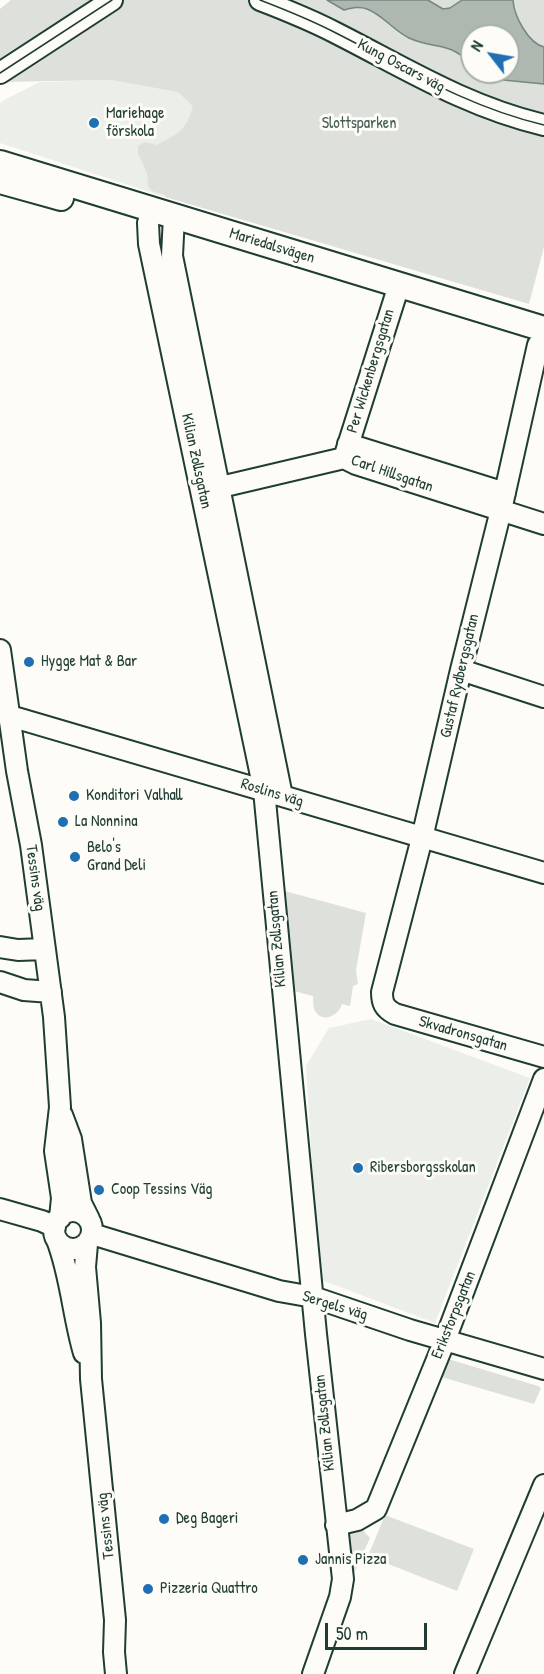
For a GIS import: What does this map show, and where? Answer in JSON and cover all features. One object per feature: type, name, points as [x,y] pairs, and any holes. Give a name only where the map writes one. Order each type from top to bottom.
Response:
[{"type":"main road","name":"Mariedalsvägen","points":[[0,163],[162,220],[396,291],[542,340]]},
{"type":"main road","name":"Mariedalsvägen","points":[[0,181],[162,220]]},
{"type":"street","points":[[0,73],[112,0]]},
{"type":"street","name":"Kung Oscars väg","points":[[260,0],[308,19],[465,99],[498,113],[544,125]]},
{"type":"street","name":"Kilian Zollsgatan","points":[[162,220],[149,244],[212,490],[273,793],[284,1022],[343,1579],[340,1598],[313,1674]]},
{"type":"street","name":"Per Wickenbergsgatan","points":[[346,451],[396,291]]},
{"type":"street","name":"Gustaf Rydbergsgatan","points":[[384,1007],[382,992],[422,838],[542,340]]},
{"type":"street","name":"Carl Hillsgatan","points":[[212,490],[346,451],[356,464],[503,501],[544,524]]},
{"type":"street","name":"Tessins väg","points":[[0,650],[5,714],[45,949],[54,1017],[60,1107],[55,1151],[62,1198],[57,1228],[75,1324],[91,1379]]},
{"type":"street","points":[[461,670],[544,697]]},
{"type":"street","name":"Roslins väg","points":[[5,714],[544,873]]},
{"type":"street","points":[[0,947],[28,951],[45,949]]},
{"type":"street","points":[[0,982],[24,990],[51,993]]},
{"type":"street","name":"Skvadronsgatan","points":[[384,1007],[395,1014],[544,1057]]},
{"type":"street","name":"Erikstorpsgatan","points":[[336,1525],[357,1520],[376,1509],[445,1340],[544,1079]]},
{"type":"street","name":"Tessins väg","points":[[60,1107],[71,1139],[81,1203],[89,1232],[85,1267],[90,1323],[91,1379],[115,1620],[116,1674]]},
{"type":"street","points":[[0,1209],[42,1221],[57,1228],[68,1248],[81,1248],[89,1232],[78,1212],[71,1212],[57,1228]]},
{"type":"street","name":"Sergels väg","points":[[89,1232],[279,1291],[313,1297],[445,1340],[544,1368]]},
{"type":"street","points":[[465,1674],[544,1485]]},
{"type":"shaded area","points":[[327,0],[428,0],[443,9],[450,8],[462,0],[513,0],[516,14],[527,35],[544,47],[544,84],[520,82],[520,24],[460,24],[460,55],[409,38],[367,9],[358,7],[344,10]]},
{"type":"shaded area","name":"Mariehage förskola","points":[[111,80],[197,95],[165,197],[0,143],[0,103],[6,99],[40,82]]},
{"type":"shaded area","name":"Ribersborgsskolan","points":[[371,1019],[530,1078],[435,1323],[319,1279],[306,1066],[329,1028]]},
{"type":"green space","name":"Slottsparken","points":[[11,0],[544,0],[544,247],[529,304],[165,197],[165,195],[152,191],[148,186],[147,173],[138,153],[138,146],[145,142],[157,145],[176,134],[188,121],[193,106],[178,92],[111,80],[0,82],[0,9]]},
{"type":"green space","points":[[281,890],[366,913],[356,970],[358,984],[353,986],[350,1006],[342,1004],[338,1012],[330,1017],[318,1015],[313,1006],[313,996],[290,990]]},
{"type":"green space","points":[[448,1359],[541,1388],[534,1404],[438,1376],[443,1362]]},
{"type":"green space","points":[[385,1515],[474,1549],[457,1591],[368,1556]]},
{"type":"green space","points":[[361,1528],[370,1538],[351,1580],[346,1532]]},
{"type":"tram line","points":[[0,73],[112,0]]},
{"type":"tram line","points":[[260,0],[327,28],[463,97],[489,108],[544,125]]},
{"type":"place","name":"Mariehage förskola","points":[[94,123]]},
{"type":"place","name":"Hygge Mat & Bar","points":[[29,662]]},
{"type":"place","name":"Konditori Valhall","points":[[74,796]]},
{"type":"place","name":"La Nonnina","points":[[63,822]]},
{"type":"place","name":"Belo's Grand Deli","points":[[75,857]]},
{"type":"place","name":"Ribersborgsskolan","points":[[358,1168]]},
{"type":"place","name":"Coop Tessins Väg","points":[[99,1190]]},
{"type":"place","name":"Deg Bageri","points":[[164,1519]]},
{"type":"place","name":"Jannis Pizza","points":[[303,1560]]},
{"type":"place","name":"Pizzeria Quattro","points":[[148,1589]]}]
